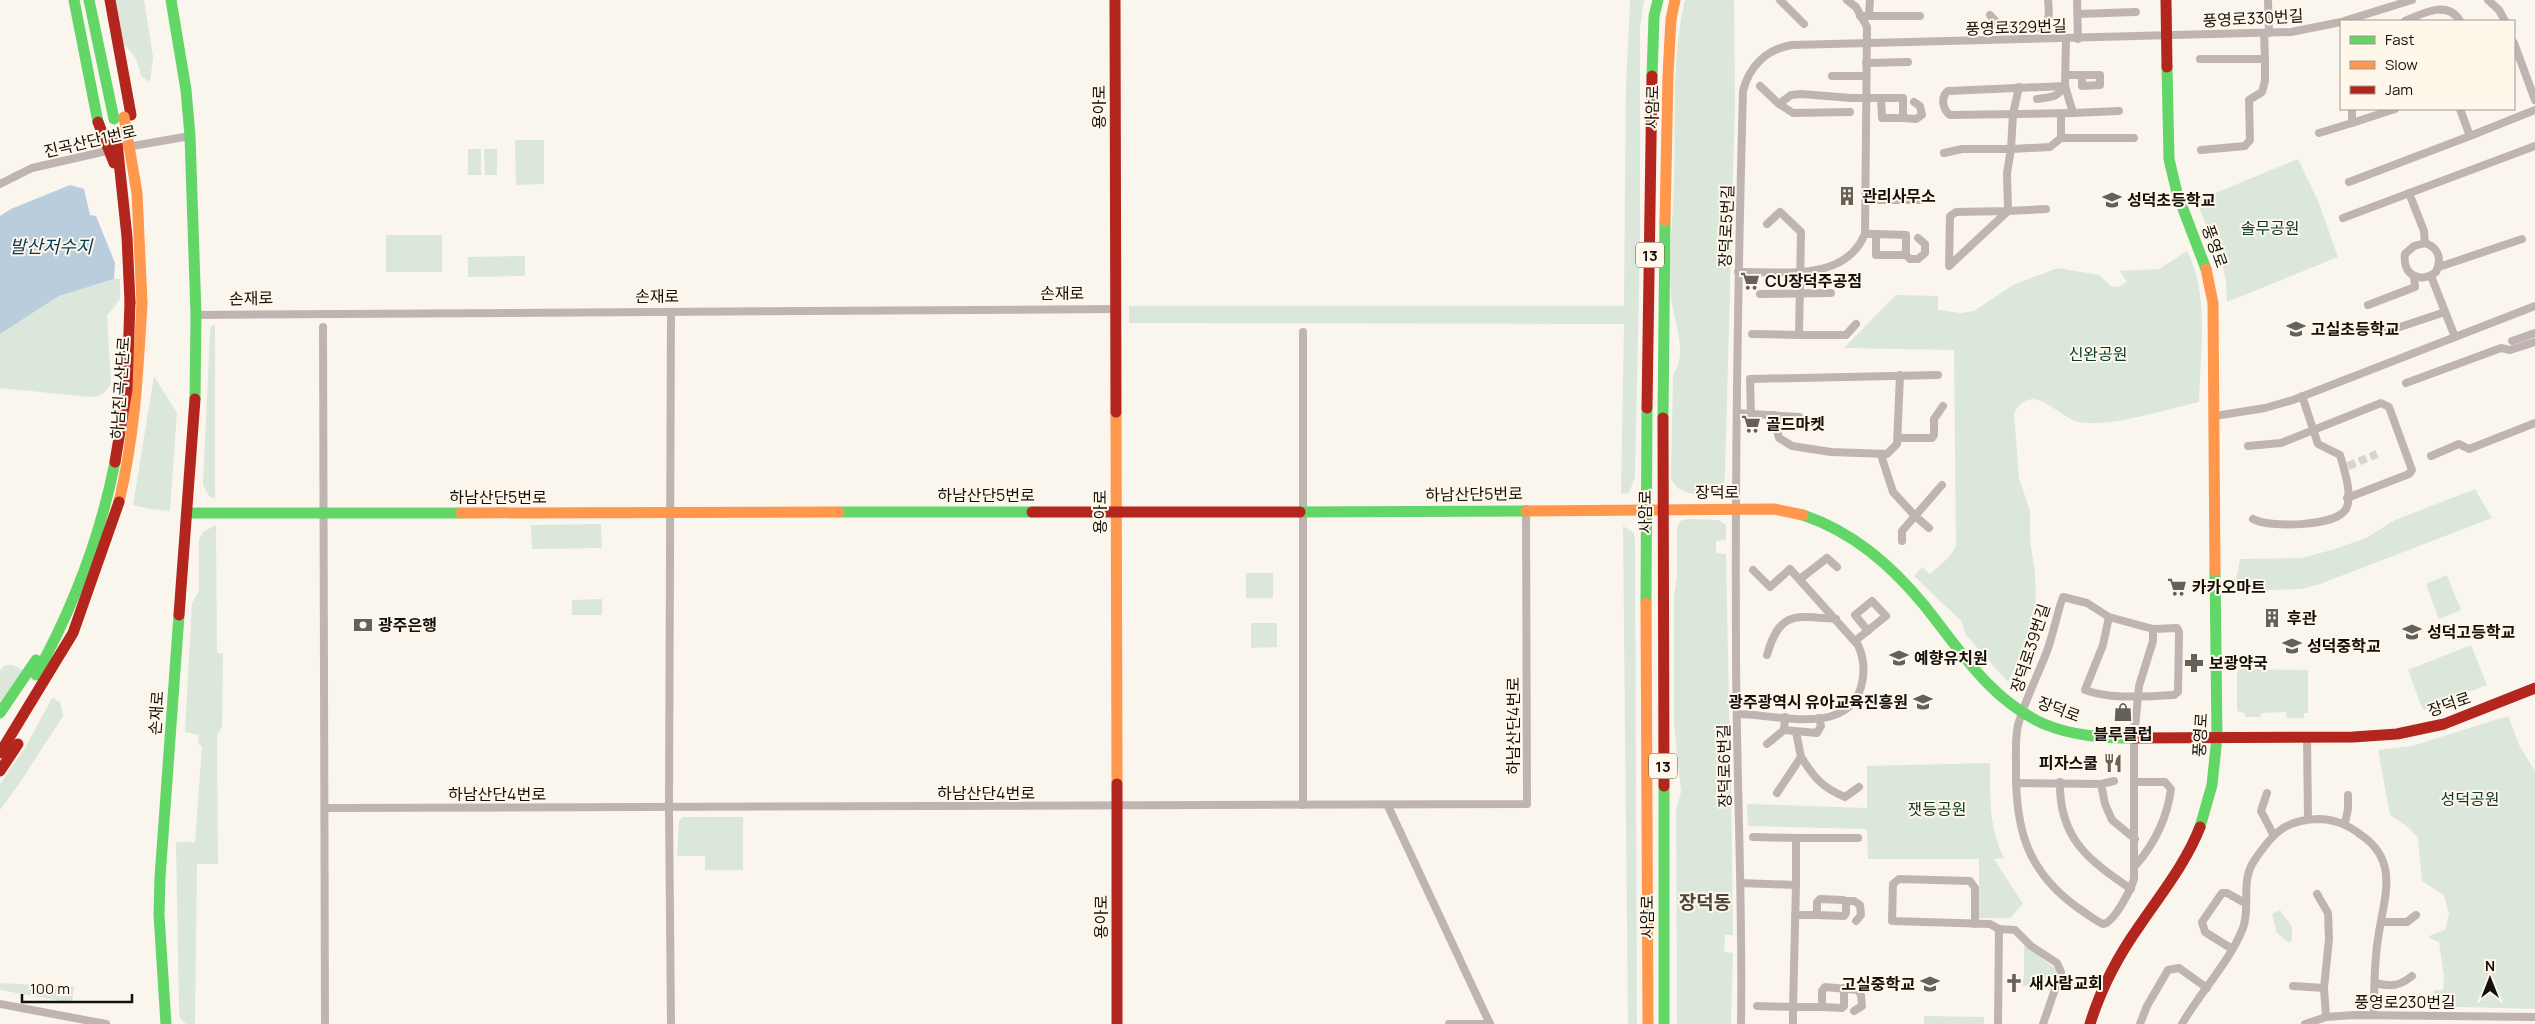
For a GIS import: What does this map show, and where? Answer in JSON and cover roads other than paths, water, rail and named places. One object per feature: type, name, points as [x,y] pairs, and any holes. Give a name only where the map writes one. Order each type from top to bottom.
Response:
[{"type":"main road","points":[[74,0],[98,122],[120,177]]},
{"type":"main road","name":"하남진곡산단로","points":[[0,752],[73,633],[117,508],[130,454],[137,401],[136,302],[120,177],[123,117],[89,0]]},
{"type":"main road","name":"하남진곡산단로","points":[[0,734],[44,661],[78,588],[106,505],[126,400],[141,239],[135,176],[126,143],[123,117],[99,0]]},
{"type":"main road","points":[[110,0],[123,117]]},
{"type":"main road","name":"손재로","points":[[166,1024],[158,914],[196,384],[196,315],[190,136],[186,90],[171,0]]},
{"type":"main road","name":"용아로","points":[[1115,0],[1117,1024]]},
{"type":"main road","name":"사암로","points":[[1648,1024],[1646,510],[1652,72],[1654,16],[1658,0]]},
{"type":"main road","name":"사암로","points":[[1664,1024],[1661,509],[1663,294],[1670,38],[1675,0]]},
{"type":"main road","name":"풍영로","points":[[2090,1024],[2100,994],[2114,968],[2198,832],[2208,802],[2217,737],[2214,314],[2210,280],[2205,263],[2176,193],[2169,159],[2166,0]]},
{"type":"main road","name":"장덕로","points":[[1646,510],[1774,509],[1802,514],[1834,526],[1857,540],[1892,570],[1980,676],[2008,703],[2033,719],[2062,730],[2107,738],[2376,736],[2414,732],[2462,718],[2535,688]]},
{"type":"main road","name":"하남산단5번로","points":[[187,513],[1646,510]]},
{"type":"main road","points":[[0,713],[59,628]]},
{"type":"main road","points":[[0,771],[18,744],[54,679],[70,647],[73,633]]},
{"type":"street","points":[[1781,0],[1804,24]]},
{"type":"street","points":[[1738,272],[1801,271],[1839,264],[1855,252],[1865,234],[1867,27],[1856,7],[1847,0]]},
{"type":"street","points":[[1869,16],[1870,0]]},
{"type":"street","points":[[1990,15],[2000,26],[2041,28],[2045,25],[2049,15],[2048,0]]},
{"type":"street","points":[[2077,0],[2078,39]]},
{"type":"street","points":[[2201,150],[2245,146],[2250,140],[2249,100],[2262,92],[2265,81],[2268,0]]},
{"type":"street","name":"풍영로330번길","points":[[2348,20],[2412,0]]},
{"type":"street","points":[[2488,0],[2499,10],[2504,20]]},
{"type":"street","points":[[2407,20],[2435,7],[2444,7],[2457,16],[2459,20]]},
{"type":"street","points":[[2078,14],[2136,12]]},
{"type":"street","points":[[1860,16],[1920,16]]},
{"type":"street","name":"풍영로330번길","points":[[2166,35],[2266,33],[2307,30],[2340,22]]},
{"type":"street","name":"풍영로329번길","points":[[1866,44],[2066,40],[2166,35]]},
{"type":"street","points":[[2037,99],[2056,96],[2061,93],[2066,75],[2066,40]]},
{"type":"street","name":"장덕로5번길","points":[[1736,508],[1738,272],[1743,91],[1750,73],[1763,57],[1784,46],[1866,44]]},
{"type":"street","points":[[2515,45],[2535,100]]},
{"type":"street","points":[[2200,59],[2265,59]]},
{"type":"street","points":[[1866,63],[1908,62]]},
{"type":"street","points":[[2066,75],[2082,75]]},
{"type":"street","points":[[1832,76],[1866,76]]},
{"type":"street","points":[[1760,86],[1779,104],[1793,113],[1850,112]]},
{"type":"street","points":[[2064,86],[1954,90],[1944,93],[1944,108],[1950,115],[2120,111]]},
{"type":"street","points":[[2064,86],[2073,113]]},
{"type":"street","points":[[2019,87],[2013,114],[2011,149],[2007,173],[2008,211],[1949,266],[1950,216],[1952,214],[2008,211],[2046,209]]},
{"type":"street","points":[[1779,104],[1795,94],[1866,99],[1904,98],[1903,118]]},
{"type":"street","points":[[1881,99],[1882,118],[1916,119],[1922,115],[1920,106],[1914,102]]},
{"type":"street","points":[[2352,110],[2352,123]]},
{"type":"street","points":[[2319,133],[2392,110]]},
{"type":"street","points":[[2460,110],[2470,136]]},
{"type":"street","points":[[2349,182],[2535,110]]},
{"type":"street","points":[[2061,113],[2061,138]]},
{"type":"street","name":"진곡산단1번로","points":[[0,184],[32,168],[145,142],[190,136]]},
{"type":"street","points":[[1944,153],[1962,149],[2050,147],[2061,138],[2134,138]]},
{"type":"street","points":[[2343,218],[2535,146]]},
{"type":"street","points":[[2410,193],[2424,231],[2425,243]]},
{"type":"street","points":[[1866,200],[1920,200]]},
{"type":"street","points":[[1767,224],[1780,212],[1801,232],[1799,335]]},
{"type":"street","points":[[1865,234],[1906,235],[1906,255]]},
{"type":"street","points":[[1876,234],[1876,255],[1906,255],[1910,259],[1918,259],[1925,253],[1925,244],[1918,238]]},
{"type":"street","points":[[2438,267],[2522,239]]},
{"type":"street","points":[[2425,243],[2438,252],[2438,267],[2431,276],[2420,278],[2414,276],[2405,265],[2405,254],[2414,246],[2425,243]]},
{"type":"street","points":[[2368,305],[2414,288],[2414,276]]},
{"type":"street","points":[[2431,276],[2455,337]]},
{"type":"street","points":[[1760,294],[1831,293]]},
{"type":"street","points":[[2215,416],[2265,408],[2302,396],[2535,306]]},
{"type":"street","name":"손재로","points":[[196,315],[1117,309]]},
{"type":"street","points":[[671,312],[669,807],[672,1024]]},
{"type":"street","points":[[2382,333],[2445,312]]},
{"type":"street","points":[[1752,334],[1846,335],[1856,324]]},
{"type":"street","points":[[323,327],[325,1024]]},
{"type":"street","points":[[1303,332],[1303,805]]},
{"type":"street","points":[[2512,340],[2535,333]]},
{"type":"street","points":[[2406,383],[2501,348],[2510,350],[2535,342]]},
{"type":"street","points":[[1751,414],[1750,379],[1938,375]]},
{"type":"street","points":[[1773,415],[1779,438],[1792,446],[1831,452],[1887,454],[1897,444],[1898,438],[1900,376]]},
{"type":"street","points":[[2253,519],[2264,524],[2310,523],[2341,515],[2347,507],[2346,467],[2340,455],[2318,444],[2302,396]]},
{"type":"street","points":[[2248,446],[2281,443],[2381,403],[2389,407],[2412,470],[2409,474],[2347,498]]},
{"type":"street","points":[[1898,438],[1932,438],[1934,435],[1934,419],[1943,406]]},
{"type":"street","points":[[1737,413],[1798,417]]},
{"type":"street","points":[[2430,456],[2459,444],[2469,448],[2535,423]]},
{"type":"street","points":[[1881,455],[1893,492],[1914,516],[1929,528]]},
{"type":"street","points":[[1902,540],[1902,531],[1942,485]]},
{"type":"street","name":"장덕로6번길","points":[[1736,508],[1741,1024]]},
{"type":"street","name":"하남산단4번로","points":[[325,808],[1388,806],[1526,804],[1526,509]]},
{"type":"street","points":[[1800,579],[1827,558],[1838,567]]},
{"type":"street","points":[[1737,714],[1831,718],[1857,699],[1862,683],[1864,666],[1862,654],[1855,641],[1790,569],[1770,588],[1753,570]]},
{"type":"street","name":"장덕로39번길","points":[[2023,712],[2058,620],[2061,600],[2064,597],[2072,597],[2087,603],[2109,617],[2153,629],[2174,628],[2179,630],[2178,692],[2174,695],[2138,696]]},
{"type":"street","points":[[2109,617],[2103,645],[2085,690],[2093,693],[2138,696]]},
{"type":"street","points":[[1767,655],[1773,636],[1779,626],[1792,618],[1836,618]]},
{"type":"street","points":[[2023,712],[2017,732],[2016,783],[2018,821],[2024,843],[2037,865],[2067,900],[2105,924],[2110,921],[2131,888],[2136,865],[2134,738],[2139,686],[2152,641],[2153,629]]},
{"type":"street","points":[[1855,641],[1868,630]]},
{"type":"street","points":[[1767,744],[1784,730],[1785,717]]},
{"type":"street","points":[[1784,730],[1816,733],[1821,726],[1818,718]]},
{"type":"street","points":[[1796,732],[1801,756],[1816,781],[1845,797],[1859,787]]},
{"type":"street","points":[[2307,737],[2308,819]]},
{"type":"street","points":[[1777,793],[1801,756]]},
{"type":"street","points":[[2016,783],[2060,782],[2101,784],[2114,781]]},
{"type":"street","points":[[2060,782],[2062,814],[2078,846],[2100,868],[2131,888]]},
{"type":"street","points":[[2135,782],[2165,782],[2171,789],[2163,822],[2155,840],[2136,865]]},
{"type":"street","points":[[2101,784],[2105,804],[2112,820],[2135,839]]},
{"type":"street","points":[[2267,793],[2261,811],[2273,834]]},
{"type":"street","points":[[2345,823],[2348,795]]},
{"type":"street","points":[[1388,806],[1490,1024],[1449,1024]]},
{"type":"street","points":[[2182,1024],[2232,949],[2244,926],[2246,878],[2252,863],[2273,834],[2288,825],[2308,819],[2345,823],[2370,840],[2385,855],[2387,880],[2376,958],[2374,1014]]},
{"type":"street","points":[[1753,837],[1858,838]]},
{"type":"street","points":[[1793,1024],[1796,838]]},
{"type":"street","points":[[1975,924],[1975,888],[1970,881],[1899,879],[1893,884],[1892,921],[1975,924],[1990,924],[1999,929],[2015,930],[2031,946],[2059,965],[2060,976],[2043,1024]]},
{"type":"street","points":[[1741,883],[1796,885]]},
{"type":"street","points":[[2232,949],[2205,932],[2202,922],[2222,893],[2227,893],[2245,903]]},
{"type":"street","points":[[2317,894],[2328,913],[2329,939],[2324,988],[2326,1017]]},
{"type":"street","points":[[1817,915],[1817,902],[1820,899],[1854,901],[1860,905],[1861,915],[1856,921]]},
{"type":"street","points":[[1795,915],[1845,915],[1845,901]]},
{"type":"street","points":[[2381,922],[2407,922],[2416,915]]},
{"type":"street","points":[[1998,1024],[1999,929]]},
{"type":"street","points":[[2140,1024],[2147,1006],[2168,970],[2178,968],[2207,988]]},
{"type":"street","points":[[2375,983],[2390,986],[2401,984],[2412,976]]},
{"type":"street","points":[[2293,986],[2324,988]]},
{"type":"street","points":[[1822,1007],[1822,989],[1824,987],[1844,988],[1858,990],[1861,995],[1862,1006],[1854,1011]]},
{"type":"street","points":[[1758,1006],[1842,1008],[1844,1006],[1844,988]]},
{"type":"street","points":[[0,1004],[106,1024]]},
{"type":"street","name":"풍영로230번길","points":[[2305,1024],[2326,1017],[2374,1014],[2535,1017]]},
{"type":"water","name":"발산저수지","points":[[70,185],[84,189],[90,215],[96,216],[115,263],[114,279],[59,296],[0,334],[0,216],[11,209]]},
{"type":"tunnel","points":[[2348,466],[2377,454]]},
{"type":"place","name":"관리사무소","points":[[1847,196]]},
{"type":"place","name":"성덕초등학교","points":[[2112,200]]},
{"type":"place","name":"CU장덕주공점","points":[[1750,281]]},
{"type":"place","name":"고실초등학교","points":[[2296,329]]},
{"type":"place","name":"골드마켓","points":[[1751,424]]},
{"type":"place","name":"카카오마트","points":[[2177,587]]},
{"type":"place","name":"후관","points":[[2272,618]]},
{"type":"place","name":"광주은행","points":[[363,625]]},
{"type":"place","name":"성덕고등학교","points":[[2412,632]]},
{"type":"place","name":"성덕중학교","points":[[2292,646]]},
{"type":"place","name":"예향유치원","points":[[1899,658]]},
{"type":"place","name":"보광약국","points":[[2194,663]]},
{"type":"place","name":"광주광역시 유아교육진흥원","points":[[1923,702]]},
{"type":"place","name":"블루클럽","points":[[2123,712]]},
{"type":"place","name":"피자스쿨","points":[[2113,763]]},
{"type":"place","name":"새사람교회","points":[[2014,983]]},
{"type":"place","name":"고실중학교","points":[[1930,984]]},
{"type":"district","name":"장덕동","points":[[1705,902]]},
{"type":"park label","name":"솔무공원","points":[[2270,228]]},
{"type":"park label","name":"신완공원","points":[[2098,354]]},
{"type":"park label","name":"성덕공원","points":[[2470,799]]},
{"type":"park label","name":"잿등공원","points":[[1937,809]]}]
